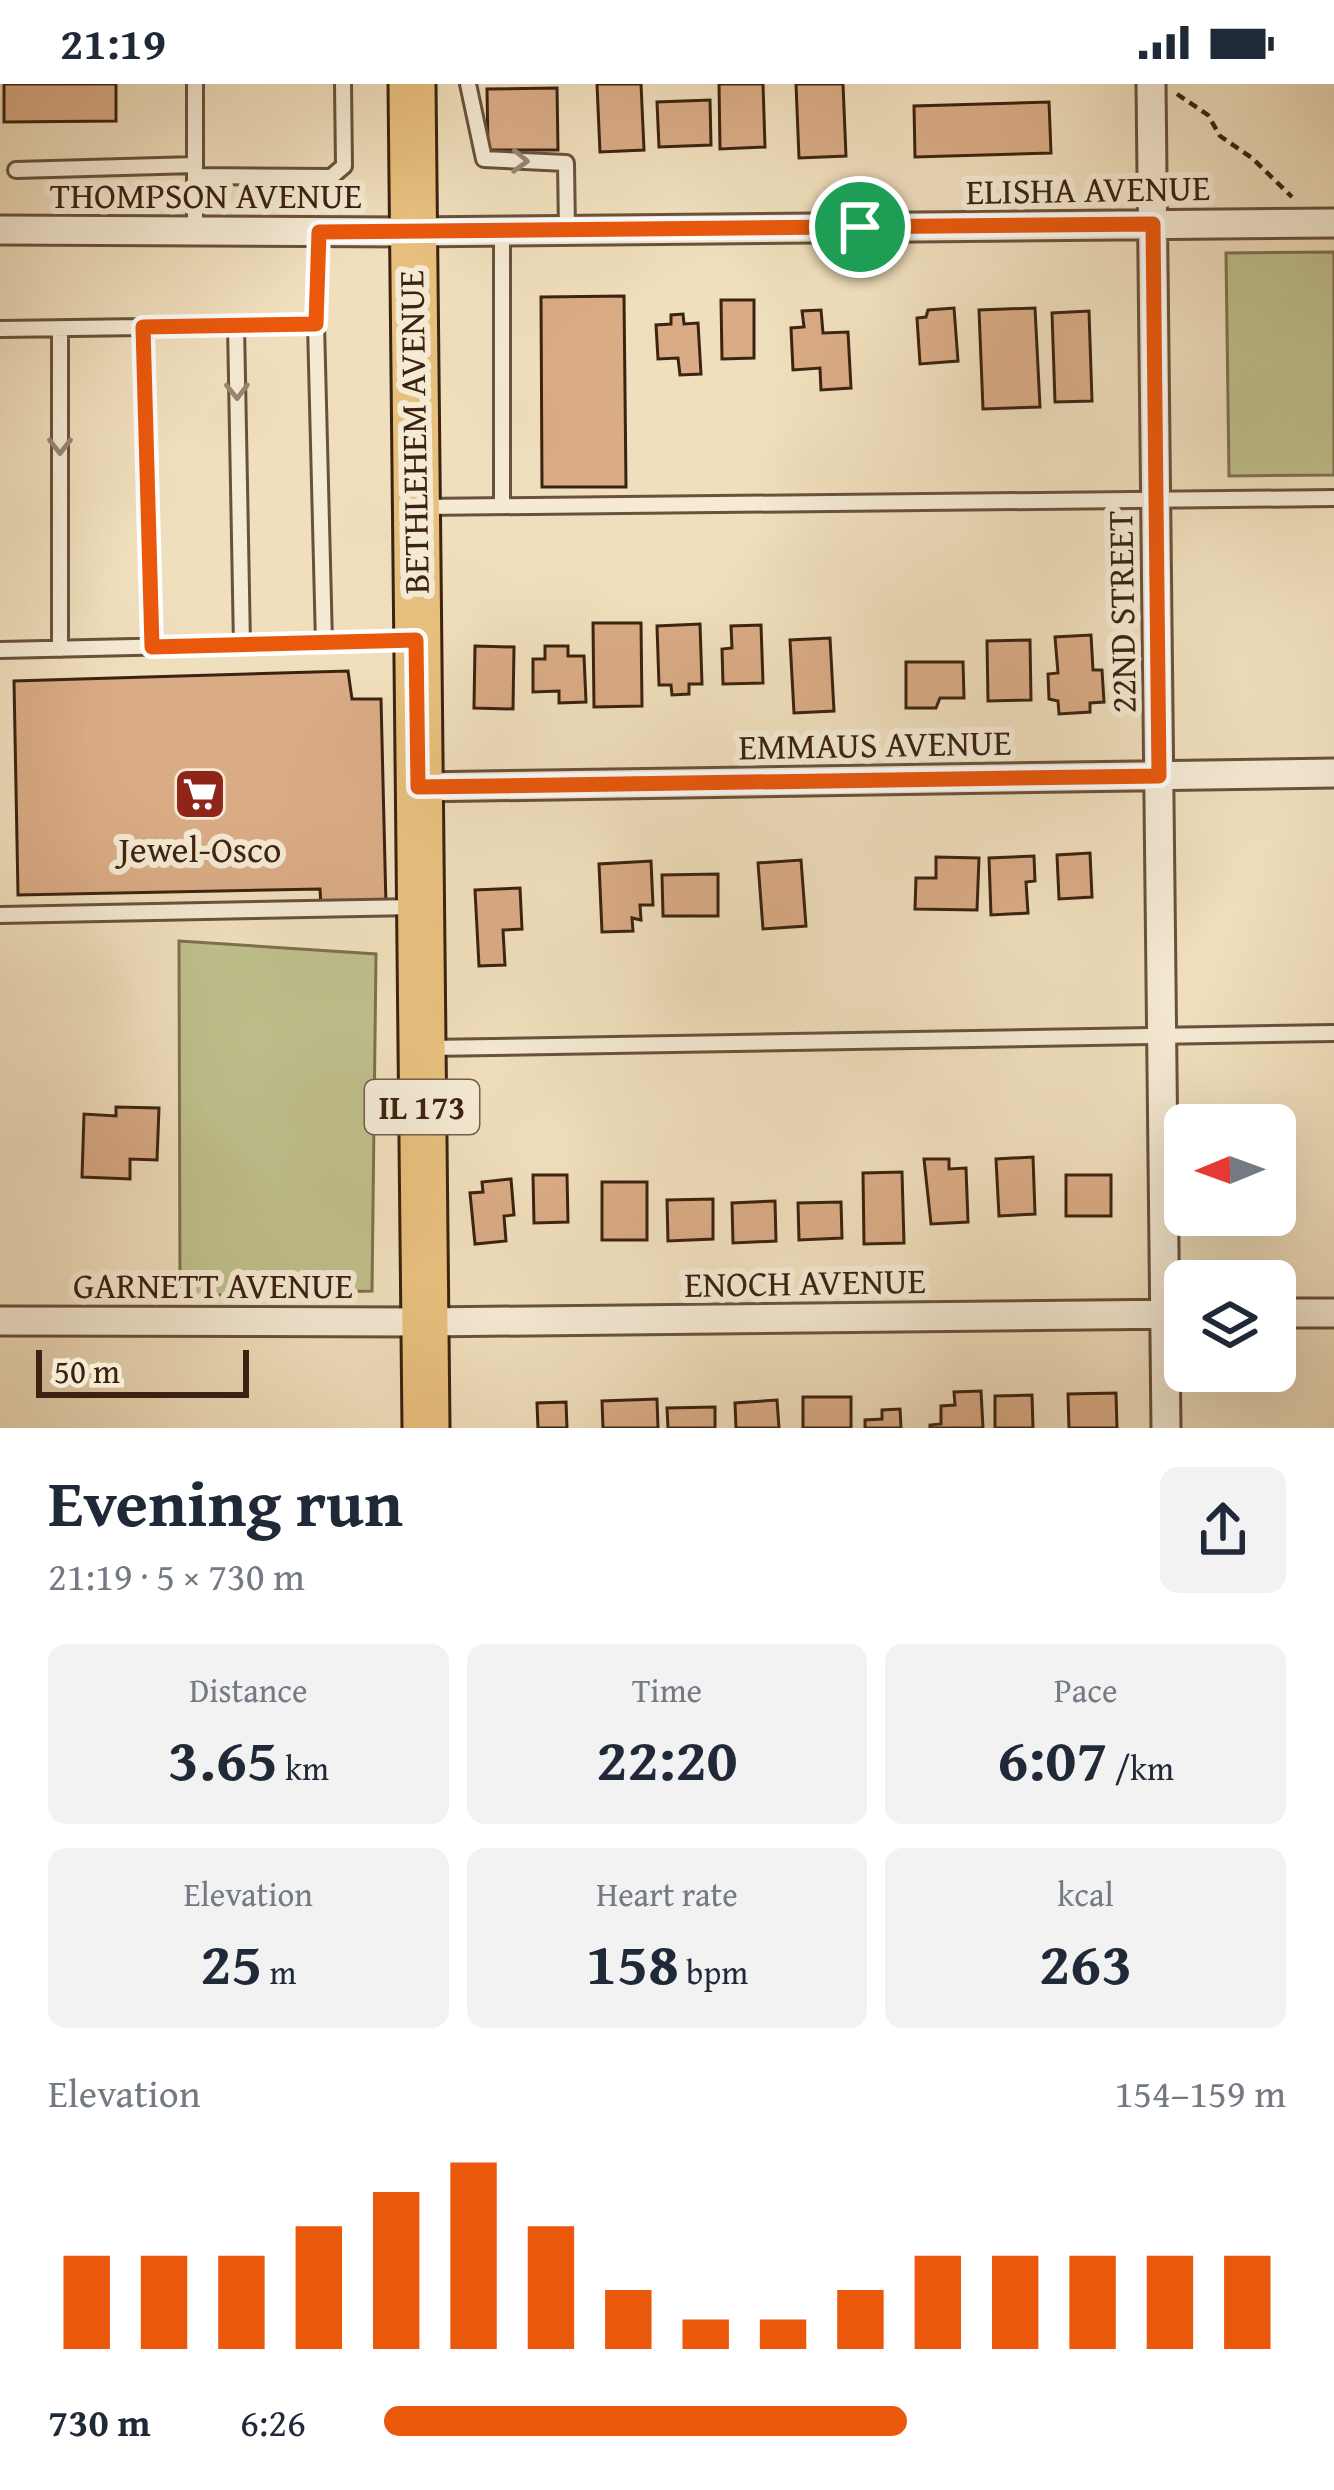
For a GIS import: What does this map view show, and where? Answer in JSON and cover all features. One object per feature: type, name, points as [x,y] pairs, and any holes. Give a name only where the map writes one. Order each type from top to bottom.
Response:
[{"type":"main road","name":"BETHLEHEM AVENUE","points":[[412,84],[426,1428]]},
{"type":"street","name":"22ND STREET","points":[[1151,84],[1162,1036],[1172,1260]]},
{"type":"street","name":"ELISHA AVENUE","points":[[411,232],[1328,223]]},
{"type":"street","name":"THOMPSON AVENUE","points":[[0,230],[411,232]]},
{"type":"street","name":"EMMAUS AVENUE","points":[[418,787],[1334,773]]},
{"type":"street","points":[[1296,1313],[1334,1312]]},
{"type":"street","name":"ENOCH AVENUE","points":[[425,1322],[1164,1314]]},
{"type":"street","name":"GARNETT AVENUE","points":[[0,1321],[425,1322]]},
{"type":"street","name":"22ND STREET","points":[[1166,1428],[1169,1392]]},
{"type":"lane","points":[[195,84],[195,231]]},
{"type":"lane","points":[[16,170],[331,177],[344,166],[343,84]]},
{"type":"lane","points":[[468,84],[484,159],[566,163],[566,231]]},
{"type":"lane","points":[[502,231],[502,506]]},
{"type":"lane","points":[[319,232],[316,324],[325,643]]},
{"type":"lane","points":[[0,328],[316,324]]},
{"type":"lane","points":[[236,325],[242,645]]},
{"type":"lane","points":[[143,327],[152,647]]},
{"type":"lane","points":[[60,329],[60,649]]},
{"type":"lane","points":[[414,507],[1334,498]]},
{"type":"lane","points":[[0,650],[416,640]]},
{"type":"lane","points":[[0,915],[420,907]]},
{"type":"lane","points":[[422,1048],[1334,1033]]},
{"type":"path","points":[[1162,84],[1208,115],[1231,146],[1252,158],[1328,223]]},
{"type":"green space","points":[[1334,252],[1334,475],[1229,476],[1226,253]]},
{"type":"green space","points":[[179,941],[376,954],[372,1291],[180,1296]]},
{"type":"building","points":[[4,84],[116,84],[116,121],[4,122]]},
{"type":"building","points":[[597,84],[641,84],[644,150],[600,152]]},
{"type":"building","points":[[719,84],[763,84],[765,147],[720,149]]},
{"type":"building","points":[[796,84],[843,84],[846,156],[799,158]]},
{"type":"building","points":[[557,88],[558,150],[488,150],[487,89]]},
{"type":"building","points":[[710,100],[711,145],[659,147],[657,102]]},
{"type":"building","points":[[1049,102],[1051,153],[915,157],[914,106]]},
{"type":"building","points":[[624,296],[626,487],[542,487],[541,297]]},
{"type":"building","points":[[721,300],[754,300],[754,358],[722,359]]},
{"type":"building","points":[[954,308],[958,361],[920,364],[917,318],[926,317],[928,310]]},
{"type":"building","points":[[1035,308],[1040,407],[983,409],[979,310]]},
{"type":"building","points":[[821,310],[823,333],[848,332],[851,388],[821,390],[820,368],[793,370],[791,328],[804,327],[802,311]]},
{"type":"building","points":[[1089,311],[1092,401],[1055,402],[1052,313]]},
{"type":"building","points":[[683,314],[684,324],[698,323],[701,374],[680,375],[678,358],[658,359],[656,325],[671,324],[671,315]]},
{"type":"building","points":[[593,623],[641,623],[642,706],[594,707]]},
{"type":"building","points":[[700,624],[702,684],[689,684],[689,694],[672,695],[671,685],[659,685],[657,626]]},
{"type":"building","points":[[761,625],[763,683],[723,684],[722,649],[732,648],[731,626]]},
{"type":"building","points":[[1091,635],[1093,670],[1102,670],[1104,702],[1090,703],[1090,712],[1059,714],[1058,701],[1049,699],[1048,674],[1058,673],[1055,637]]},
{"type":"building","points":[[830,638],[834,711],[794,713],[790,640]]},
{"type":"building","points":[[1030,640],[1031,700],[988,701],[987,641]]},
{"type":"building","points":[[475,646],[514,647],[513,709],[474,708]]},
{"type":"building","points":[[545,646],[568,646],[568,656],[584,656],[586,702],[559,703],[559,691],[533,692],[533,659],[545,659]]},
{"type":"building","points":[[906,662],[963,662],[964,698],[940,698],[936,708],[906,708]]},
{"type":"building","name":"Jewel-Osco","points":[[348,671],[352,699],[381,699],[386,906],[321,907],[320,889],[18,895],[14,681]]},
{"type":"building","points":[[1090,853],[1092,897],[1059,899],[1057,855]]},
{"type":"building","points":[[1034,856],[1035,881],[1026,882],[1028,913],[991,915],[989,858]]},
{"type":"building","points":[[936,857],[979,858],[977,910],[915,909],[916,878],[936,878]]},
{"type":"building","points":[[801,860],[806,926],[763,929],[758,863]]},
{"type":"building","points":[[651,861],[653,905],[640,905],[641,920],[632,918],[633,931],[602,932],[599,864]]},
{"type":"building","points":[[718,874],[718,916],[663,916],[662,875]]},
{"type":"building","points":[[520,888],[522,929],[503,930],[505,965],[479,966],[475,890]]},
{"type":"building","points":[[116,1107],[159,1108],[157,1160],[130,1159],[130,1179],[82,1177],[84,1114],[116,1116]]},
{"type":"building","points":[[1033,1157],[1035,1214],[999,1216],[996,1159]]},
{"type":"building","points":[[924,1159],[949,1159],[949,1169],[966,1168],[968,1222],[931,1224]]},
{"type":"building","points":[[902,1172],[904,1243],[864,1244],[863,1173]]},
{"type":"building","points":[[533,1175],[567,1175],[568,1222],[534,1223]]},
{"type":"building","points":[[1066,1175],[1111,1175],[1111,1216],[1066,1216]]},
{"type":"building","points":[[511,1179],[514,1215],[504,1216],[506,1241],[475,1244],[470,1193],[483,1192],[482,1182]]},
{"type":"building","points":[[602,1182],[647,1182],[647,1240],[602,1240]]},
{"type":"building","points":[[713,1199],[713,1239],[668,1241],[667,1200]]},
{"type":"building","points":[[775,1201],[776,1241],[733,1243],[732,1203]]},
{"type":"building","points":[[841,1202],[842,1238],[799,1240],[798,1203]]},
{"type":"building","points":[[981,1391],[983,1428],[930,1428],[941,1424],[941,1406],[955,1405],[954,1392]]},
{"type":"building","points":[[1116,1393],[1117,1428],[1069,1428],[1068,1394]]},
{"type":"building","points":[[1032,1395],[1033,1428],[995,1428],[995,1396]]},
{"type":"building","points":[[803,1397],[851,1397],[851,1428],[803,1428]]},
{"type":"building","points":[[657,1399],[658,1428],[603,1428],[602,1401]]},
{"type":"building","points":[[777,1400],[779,1428],[736,1428],[735,1403]]},
{"type":"building","points":[[566,1402],[567,1428],[538,1428],[537,1403]]},
{"type":"building","points":[[715,1407],[715,1428],[668,1428],[667,1408]]},
{"type":"building","points":[[900,1409],[901,1428],[865,1428],[865,1420],[882,1419],[882,1410]]},
{"type":"place","name":"Jewel-Osco","points":[[200,794]]},
{"type":"route","points":[[1153,224],[1159,776],[418,787],[416,640],[152,647],[143,327],[316,324],[319,232],[860,227],[1153,224]]}]
